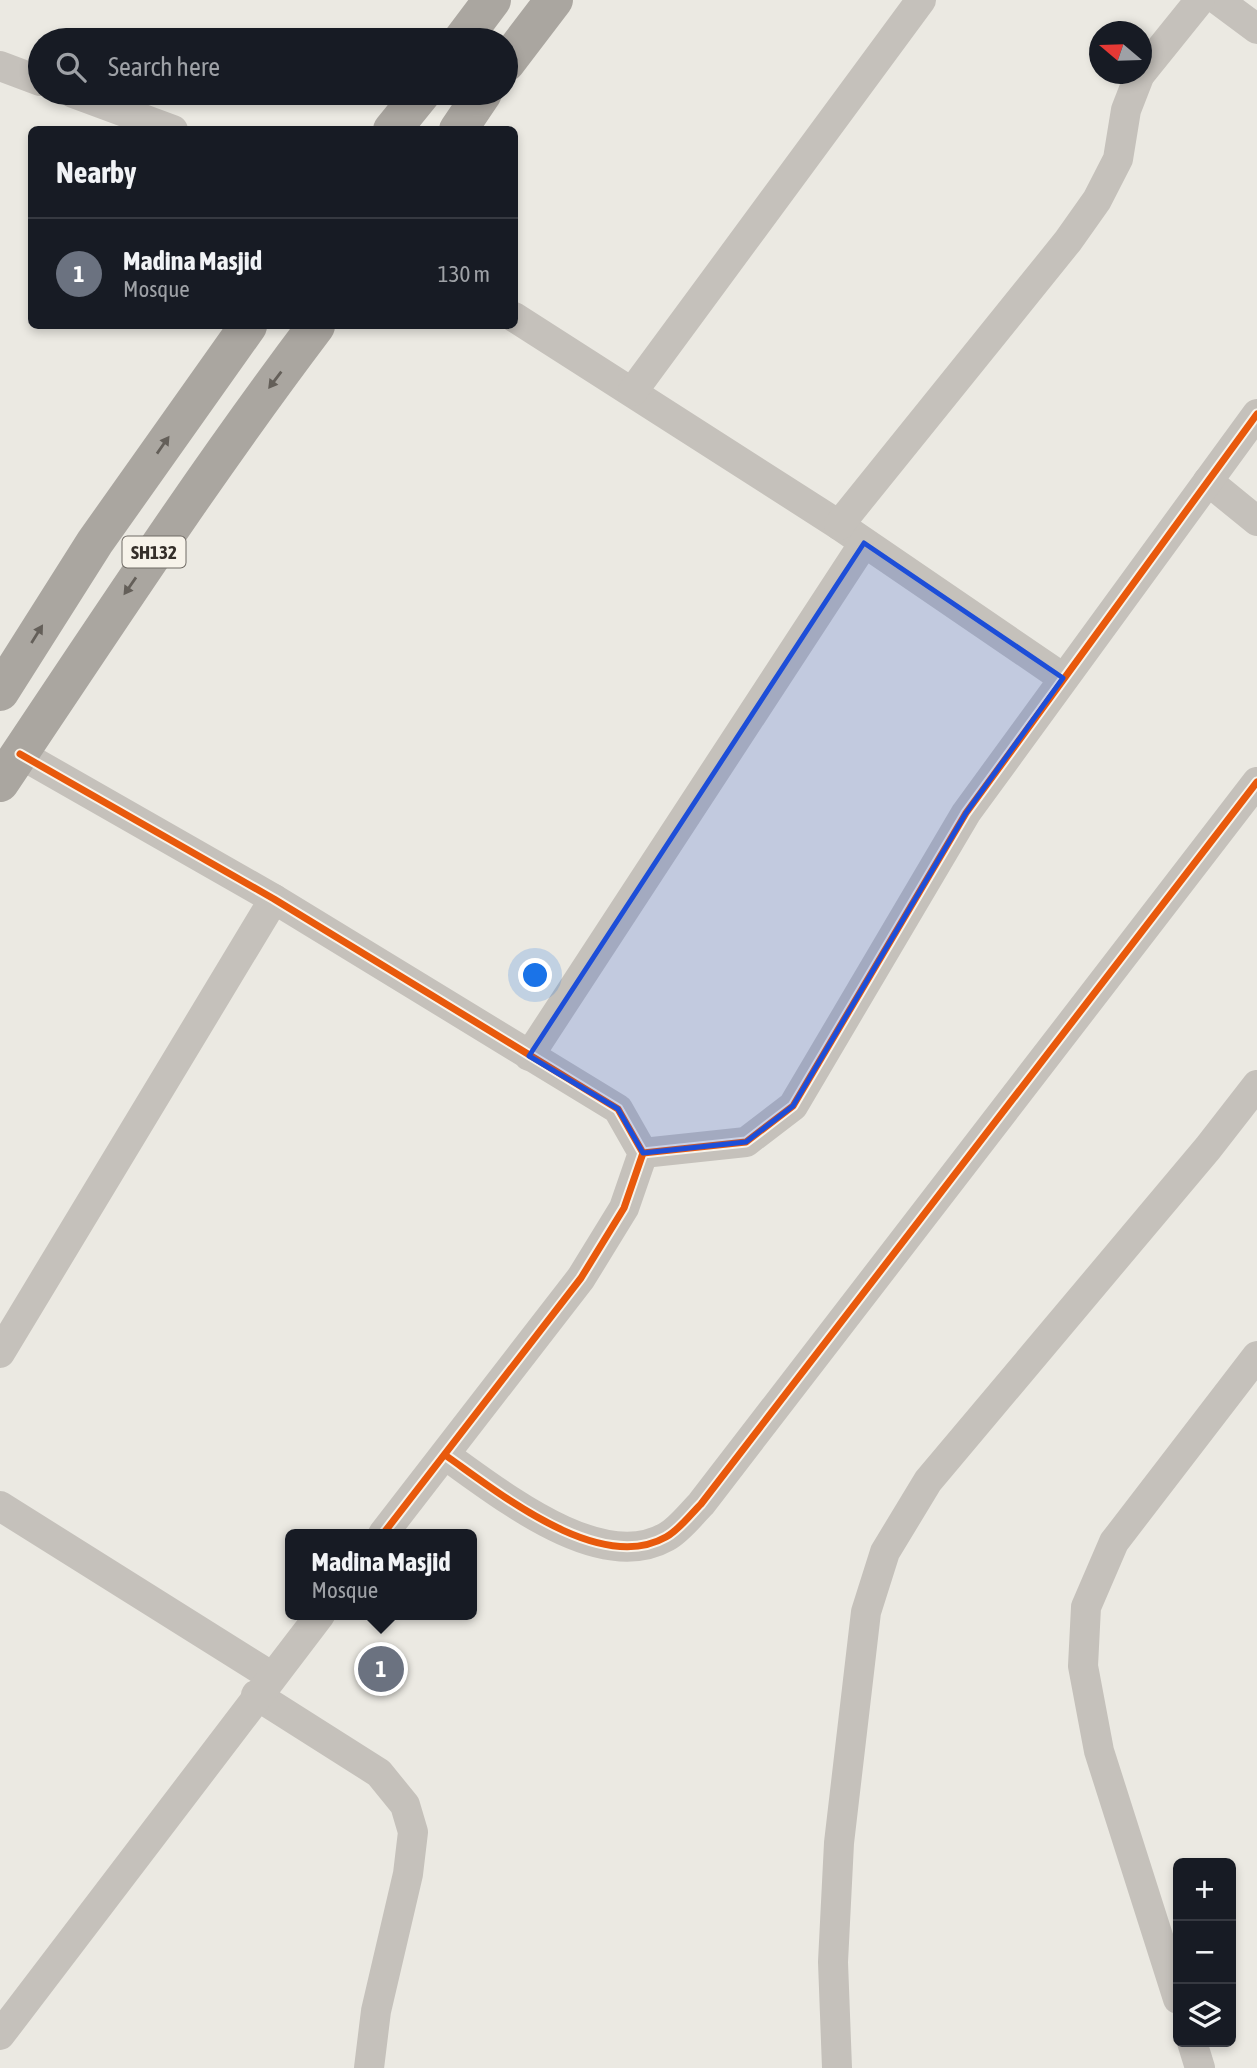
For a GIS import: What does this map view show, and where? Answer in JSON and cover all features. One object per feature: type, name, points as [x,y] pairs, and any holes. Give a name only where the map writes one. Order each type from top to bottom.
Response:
[{"type":"main road","points":[[471,28],[492,0]]},
{"type":"main road","points":[[518,47],[554,0]]},
{"type":"main road","points":[[395,126],[412,105]]},
{"type":"main road","points":[[461,126],[475,105]]},
{"type":"main road","name":"SH132","points":[[0,692],[95,542],[246,329]]},
{"type":"main road","name":"SH132","points":[[10,769],[87,650],[235,434],[314,329]]},
{"type":"street","points":[[633,391],[921,0]]},
{"type":"street","points":[[1152,57],[1200,0]]},
{"type":"street","points":[[1218,0],[1257,29]]},
{"type":"street","points":[[0,66],[28,76]]},
{"type":"street","points":[[839,525],[1068,241],[1097,200],[1118,159],[1126,110],[1137,84]]},
{"type":"street","points":[[105,105],[162,126]]},
{"type":"street","points":[[518,319],[839,525],[1063,678]]},
{"type":"street","points":[[643,1153],[746,1142],[793,1105],[966,813],[1257,414]]},
{"type":"street","points":[[1208,481],[1257,521]]},
{"type":"street","points":[[529,1056],[864,543]]},
{"type":"street","points":[[10,769],[274,899],[618,1109],[643,1153],[624,1208],[581,1278],[387,1529]]},
{"type":"street","points":[[445,1455],[537,1518],[587,1540],[627,1548],[666,1537],[701,1504],[1257,782]]},
{"type":"street","points":[[0,1353],[274,899]]},
{"type":"street","points":[[837,2068],[833,1962],[839,1843],[866,1612],[886,1552],[928,1481],[1208,1148],[1257,1085]]},
{"type":"street","points":[[1173,1984],[1099,1751],[1083,1666],[1086,1607],[1114,1542],[1257,1356]]},
{"type":"street","points":[[0,1506],[264,1685],[379,1773],[405,1805],[413,1832],[408,1874],[376,2011],[369,2068]]},
{"type":"street","points":[[0,2035],[316,1620]]},
{"type":"street","points":[[1194,2047],[1200,2068]]},
{"type":"highlighted area","points":[[864,543],[1063,678],[966,813],[793,1106],[746,1142],[643,1153],[618,1109],[529,1056]]},
{"type":"cycle path","points":[[643,1153],[746,1142],[793,1106],[966,813],[1257,414]]},
{"type":"cycle path","points":[[20,754],[274,899],[618,1109],[643,1153],[624,1208],[581,1278],[387,1529]]},
{"type":"cycle path","points":[[445,1455],[521,1507],[581,1538],[611,1545],[639,1546],[666,1537],[676,1530],[701,1504],[1257,782]]},
{"type":"place","name":"Madina Masjid","points":[[381,1669]]}]
